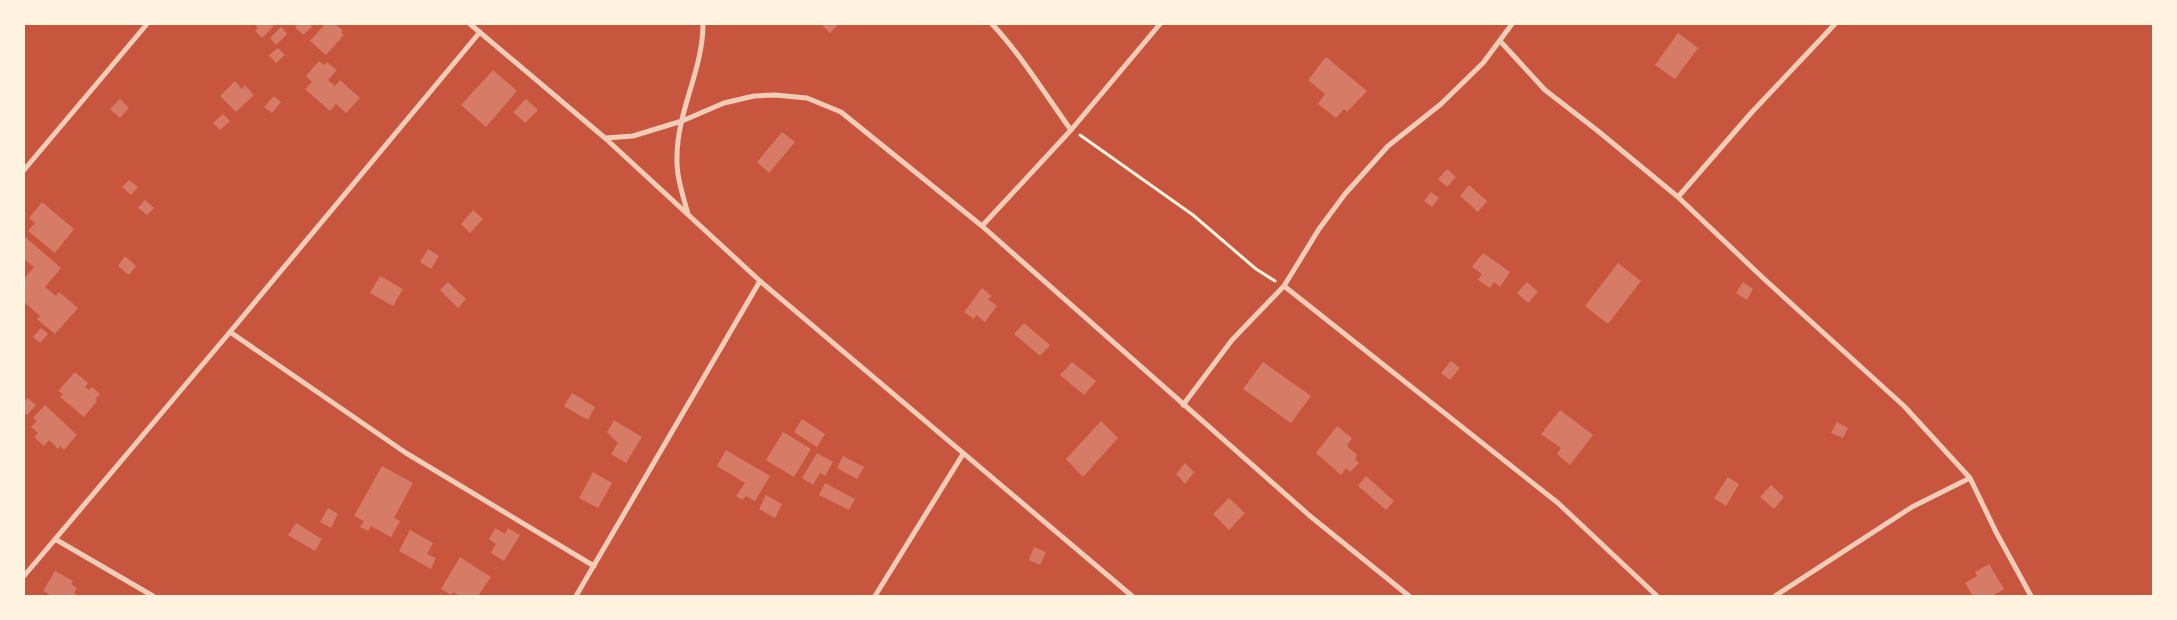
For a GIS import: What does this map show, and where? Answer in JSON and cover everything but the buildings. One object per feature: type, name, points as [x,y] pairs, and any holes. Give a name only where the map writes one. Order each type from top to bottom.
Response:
[{"type":"street","points":[[24,170],[147,24]]},
{"type":"street","points":[[470,24],[605,138],[760,281],[1132,596]]},
{"type":"street","points":[[688,215],[676,158],[682,121],[701,54],[703,24]]},
{"type":"street","points":[[992,24],[1011,44],[1034,80],[1071,130]]},
{"type":"street","points":[[982,226],[1071,130],[1160,24]]},
{"type":"street","points":[[1183,405],[1232,340],[1284,286],[1319,229],[1345,194],[1388,146],[1441,104],[1483,63],[1512,24]]},
{"type":"street","points":[[1678,197],[1752,112],[1835,24]]},
{"type":"street","points":[[24,576],[480,32]]},
{"type":"street","points":[[1500,41],[1545,90],[1598,130],[1678,197],[1762,277],[1904,406],[1970,478],[1996,532],[2031,596]]},
{"type":"street","points":[[605,138],[633,136],[682,121],[724,103],[754,96],[775,94],[807,98],[841,112],[982,226],[1310,516],[1409,596]]},
{"type":"street","points":[[576,596],[760,281]]},
{"type":"street","points":[[1284,286],[1558,504],[1657,596]]},
{"type":"street","points":[[230,332],[406,453],[594,566]]},
{"type":"street","points":[[875,596],[963,454]]},
{"type":"street","points":[[1775,596],[1912,507],[1970,478]]},
{"type":"street","points":[[55,539],[153,596]]},
{"type":"path","points":[[1071,130],[1193,215],[1256,269],[1284,286]]}]
